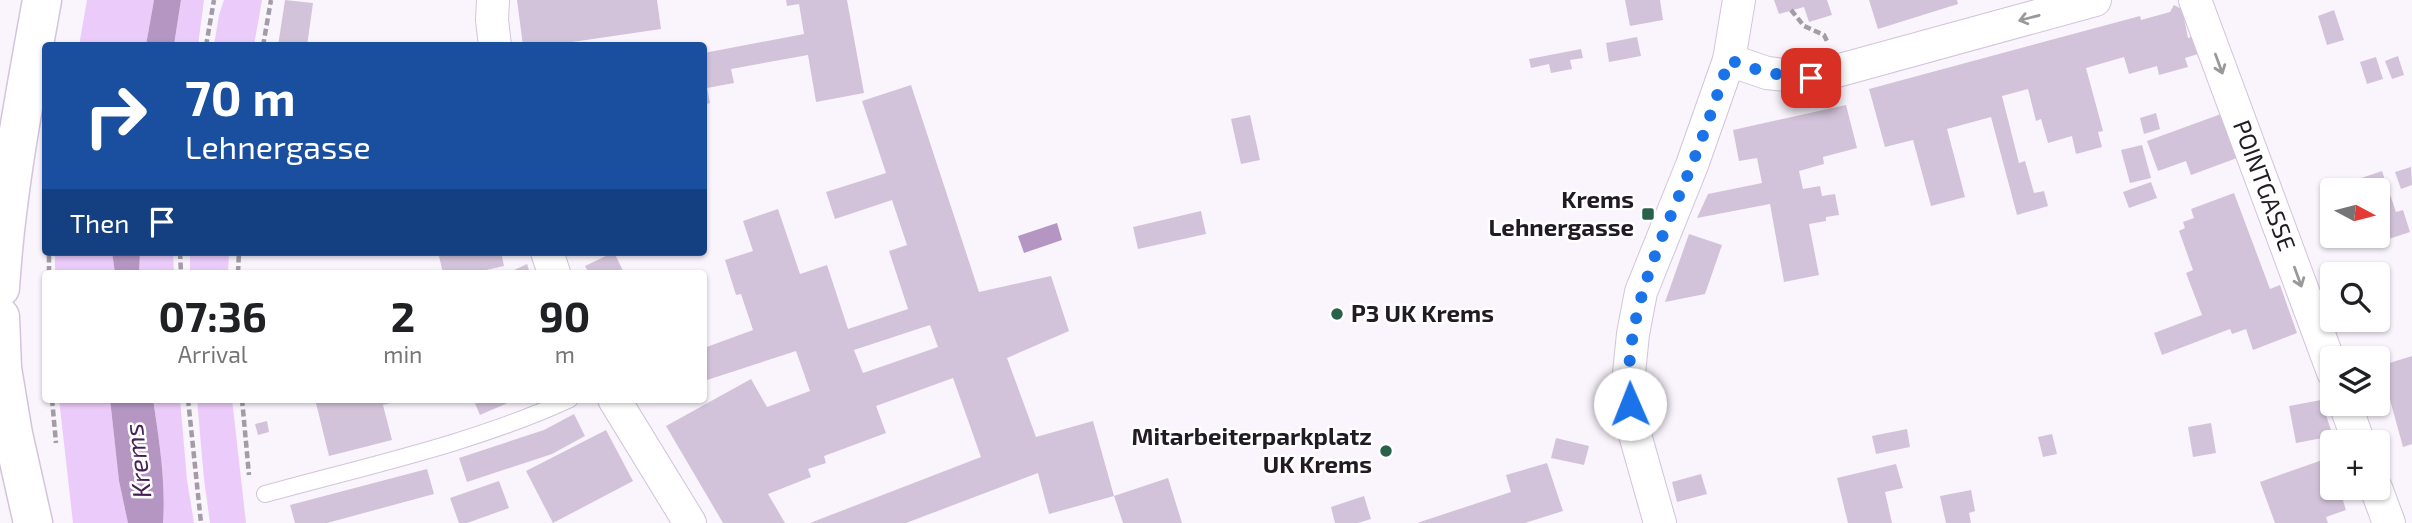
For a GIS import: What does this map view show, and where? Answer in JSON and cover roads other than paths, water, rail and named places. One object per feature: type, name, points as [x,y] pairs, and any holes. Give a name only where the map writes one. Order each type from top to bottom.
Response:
[{"type":"street","points":[[0,288],[3,239],[19,127],[42,0]]},
{"type":"street","points":[[493,0],[495,42]]},
{"type":"street","points":[[1660,523],[1632,424],[1628,383],[1633,334],[1642,292],[1692,165],[1729,60],[1738,0]]},
{"type":"street","points":[[1729,60],[1767,73],[1811,78],[2095,0]]},
{"type":"street","name":"POINTGASSE","points":[[2195,0],[2323,346]]},
{"type":"street","points":[[0,317],[2,368],[13,434],[33,523]]},
{"type":"street","points":[[616,403],[690,523]]},
{"type":"street","points":[[2380,500],[2389,523]]},
{"type":"lane","points":[[265,494],[422,451],[538,414],[561,403]]},
{"type":"water","points":[[154,0],[181,0],[174,42],[147,42]]},
{"type":"water","points":[[1057,223],[1062,240],[1024,253],[1018,236]]},
{"type":"water","points":[[113,256],[140,256],[139,270],[115,270]]},
{"type":"water","name":"Krems","points":[[110,403],[154,403],[163,476],[163,523],[128,523],[119,481]]},
{"type":"place","name":"Krems Lehnergasse","points":[[1648,214]]},
{"type":"place","name":"P3 UK Krems","points":[[1337,314]]},
{"type":"place","name":"Mitarbeiterparkplatz UK Krems","points":[[1386,451]]}]
